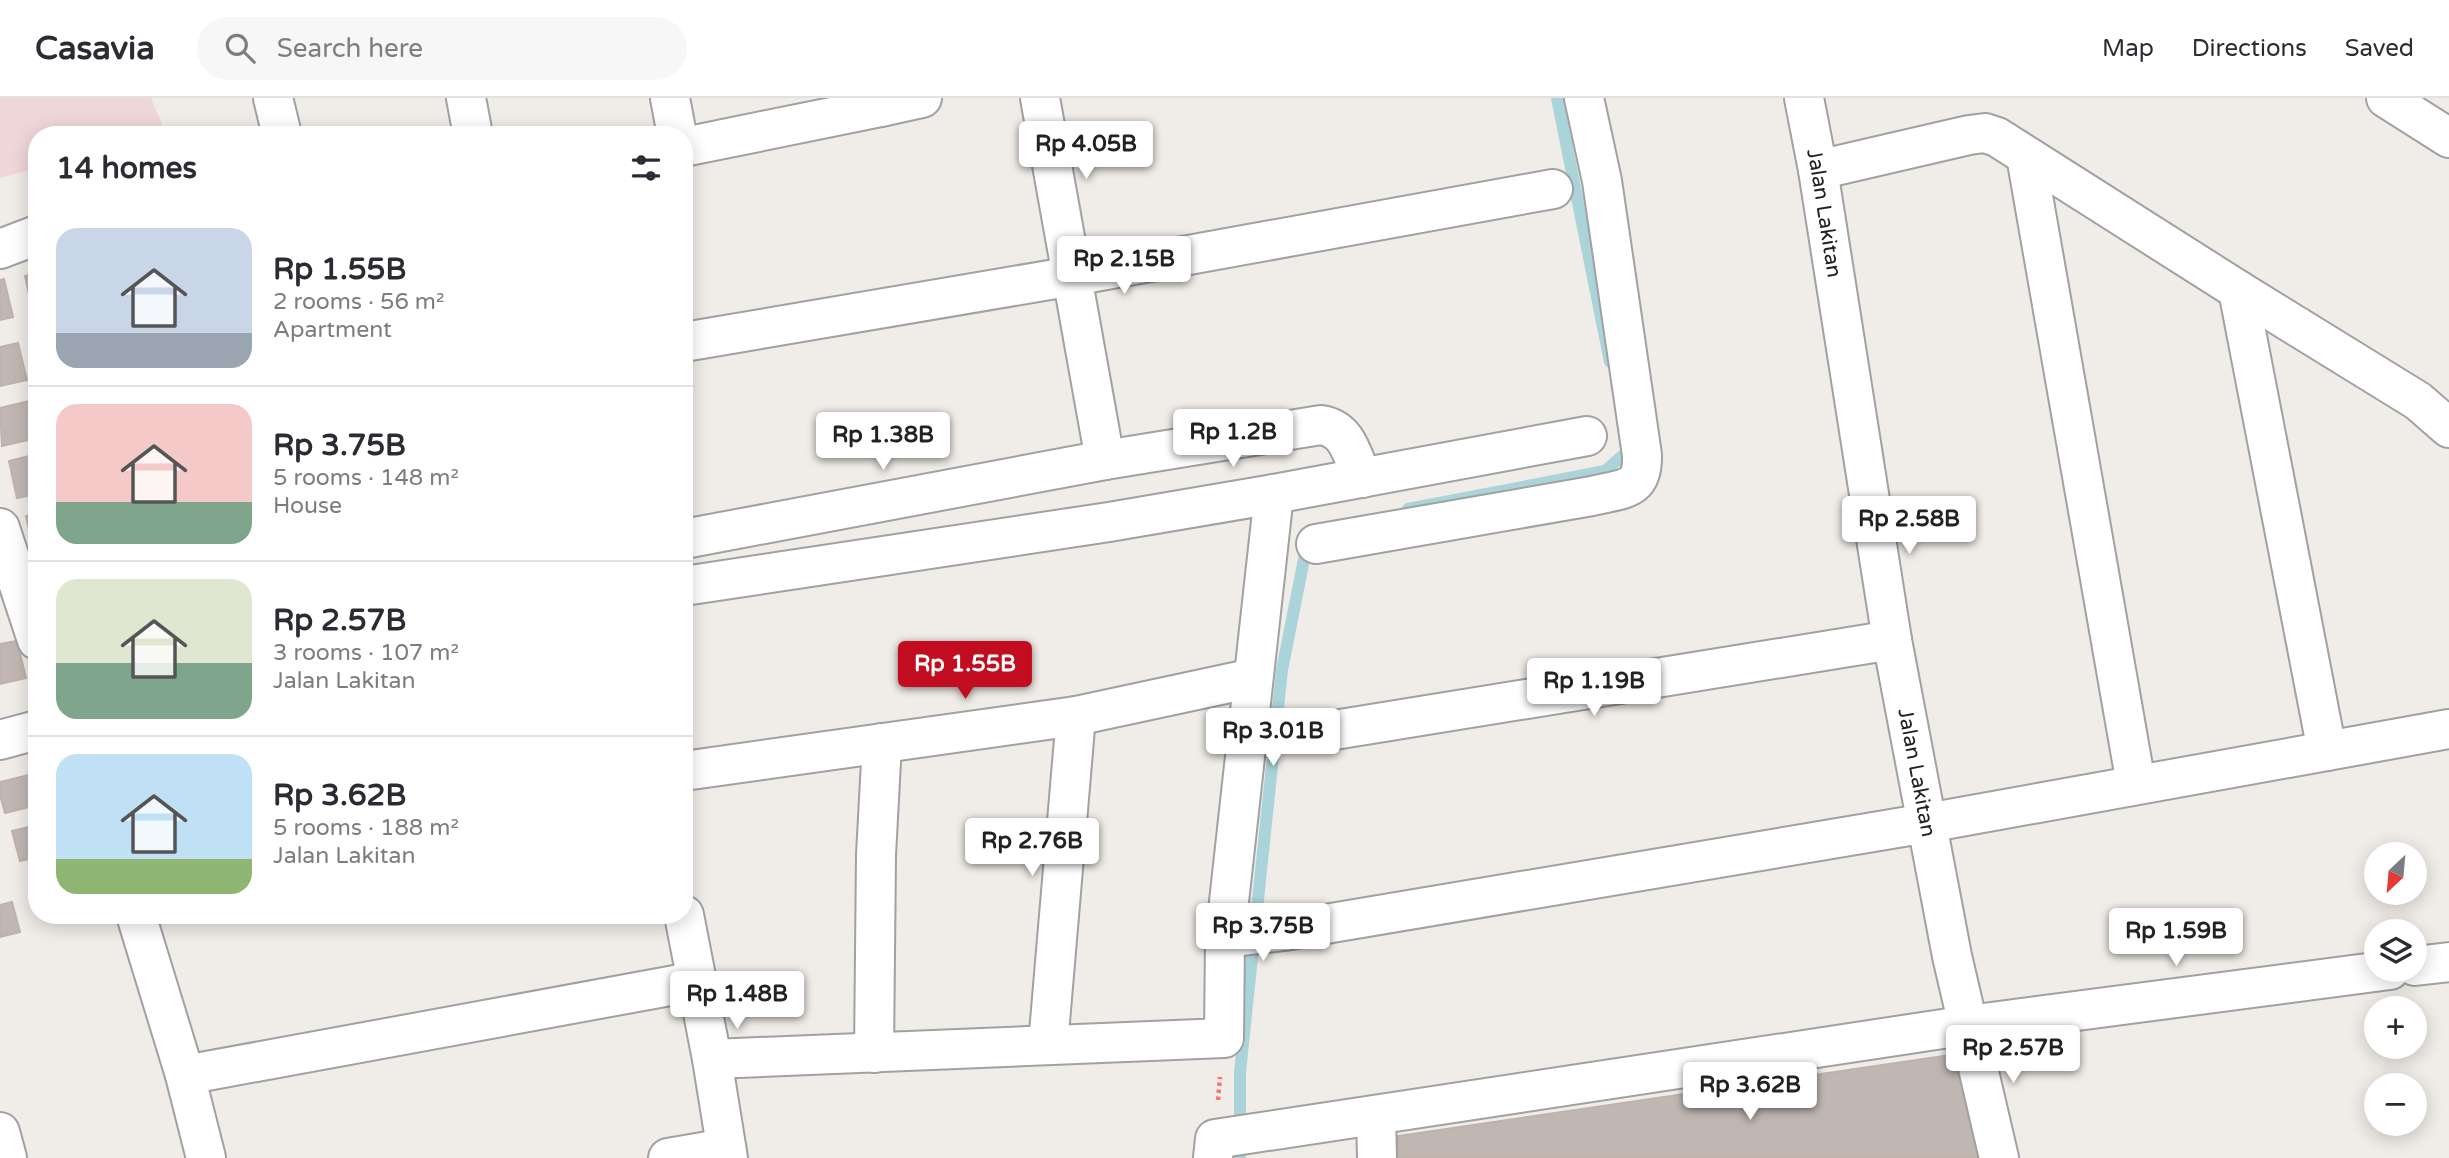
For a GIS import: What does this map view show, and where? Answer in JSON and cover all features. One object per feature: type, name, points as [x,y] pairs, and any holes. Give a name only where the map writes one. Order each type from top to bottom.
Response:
[{"type":"street","points":[[273,98],[280,126]]},
{"type":"street","points":[[466,98],[471,126]]},
{"type":"street","points":[[670,98],[675,126]]},
{"type":"street","points":[[693,145],[880,102],[922,98]]},
{"type":"street","points":[[1040,98],[1105,460]]},
{"type":"street","points":[[1316,544],[1592,496],[1630,486],[1639,480],[1643,469],[1642,455],[1602,181],[1584,98]]},
{"type":"street","name":"Jalan Lakitan","points":[[1804,98],[1818,170],[1892,640],[1952,956],[1999,1158]]},
{"type":"street","points":[[2386,98],[2449,138]]},
{"type":"street","points":[[1818,170],[1969,135],[1985,133],[1997,137],[2418,401],[2449,428]]},
{"type":"street","points":[[2026,156],[2136,784]]},
{"type":"street","points":[[693,340],[1073,276],[1553,189]]},
{"type":"street","points":[[0,249],[28,238]]},
{"type":"street","points":[[2238,290],[2327,751]]},
{"type":"street","points":[[693,537],[1105,460],[1321,425],[1342,434],[1363,478]]},
{"type":"street","points":[[693,585],[1274,494],[1587,436]]},
{"type":"street","points":[[712,1059],[1224,1038],[1230,937],[1253,678],[1274,494]]},
{"type":"street","points":[[0,528],[28,613]]},
{"type":"street","points":[[1292,731],[1322,732],[1892,640]]},
{"type":"street","points":[[693,770],[1076,716],[1253,678]]},
{"type":"street","points":[[1048,1045],[1076,716]]},
{"type":"street","points":[[1230,937],[1284,931],[1927,823],[2449,729]]},
{"type":"street","points":[[0,740],[28,732]]},
{"type":"street","points":[[874,1053],[876,855],[882,743]]},
{"type":"street","points":[[138,924],[185,1075],[206,1158]]},
{"type":"street","points":[[668,1158],[727,1153],[686,924]]},
{"type":"street","points":[[2427,965],[2449,962]]},
{"type":"street","points":[[1216,1145],[1262,1133],[1969,1025],[2364,973]]},
{"type":"street","points":[[185,1075],[696,981]]},
{"type":"street","points":[[1376,1115],[1377,1158]]},
{"type":"street","points":[[0,1132],[8,1158]]},
{"type":"path","points":[[1216,1145],[1224,1038]]},
{"type":"shaded area","points":[[0,98],[151,98],[163,126],[28,126],[28,170],[0,178]]},
{"type":"building","points":[[4,279],[13,317],[0,320],[0,280]]},
{"type":"building","points":[[18,343],[27,380],[0,386],[0,347]]},
{"type":"building","points":[[28,401],[28,440],[2,446],[0,408]]},
{"type":"building","points":[[28,456],[28,496],[17,498],[9,461]]},
{"type":"building","points":[[17,641],[26,678],[0,684],[0,644]]},
{"type":"building","points":[[28,775],[28,807],[5,813],[0,782]]},
{"type":"building","points":[[28,827],[28,859],[20,861],[12,831]]},
{"type":"building","points":[[12,902],[20,932],[0,937],[0,905]]},
{"type":"building","points":[[1965,1053],[1985,1158],[1398,1158],[1398,1136]]},
{"type":"waterway","points":[[1557,98],[1610,362]]},
{"type":"waterway","points":[[1408,509],[1605,471],[1628,451],[1626,441]]},
{"type":"waterway","points":[[1240,1158],[1240,1072],[1282,670],[1307,544]]}]
